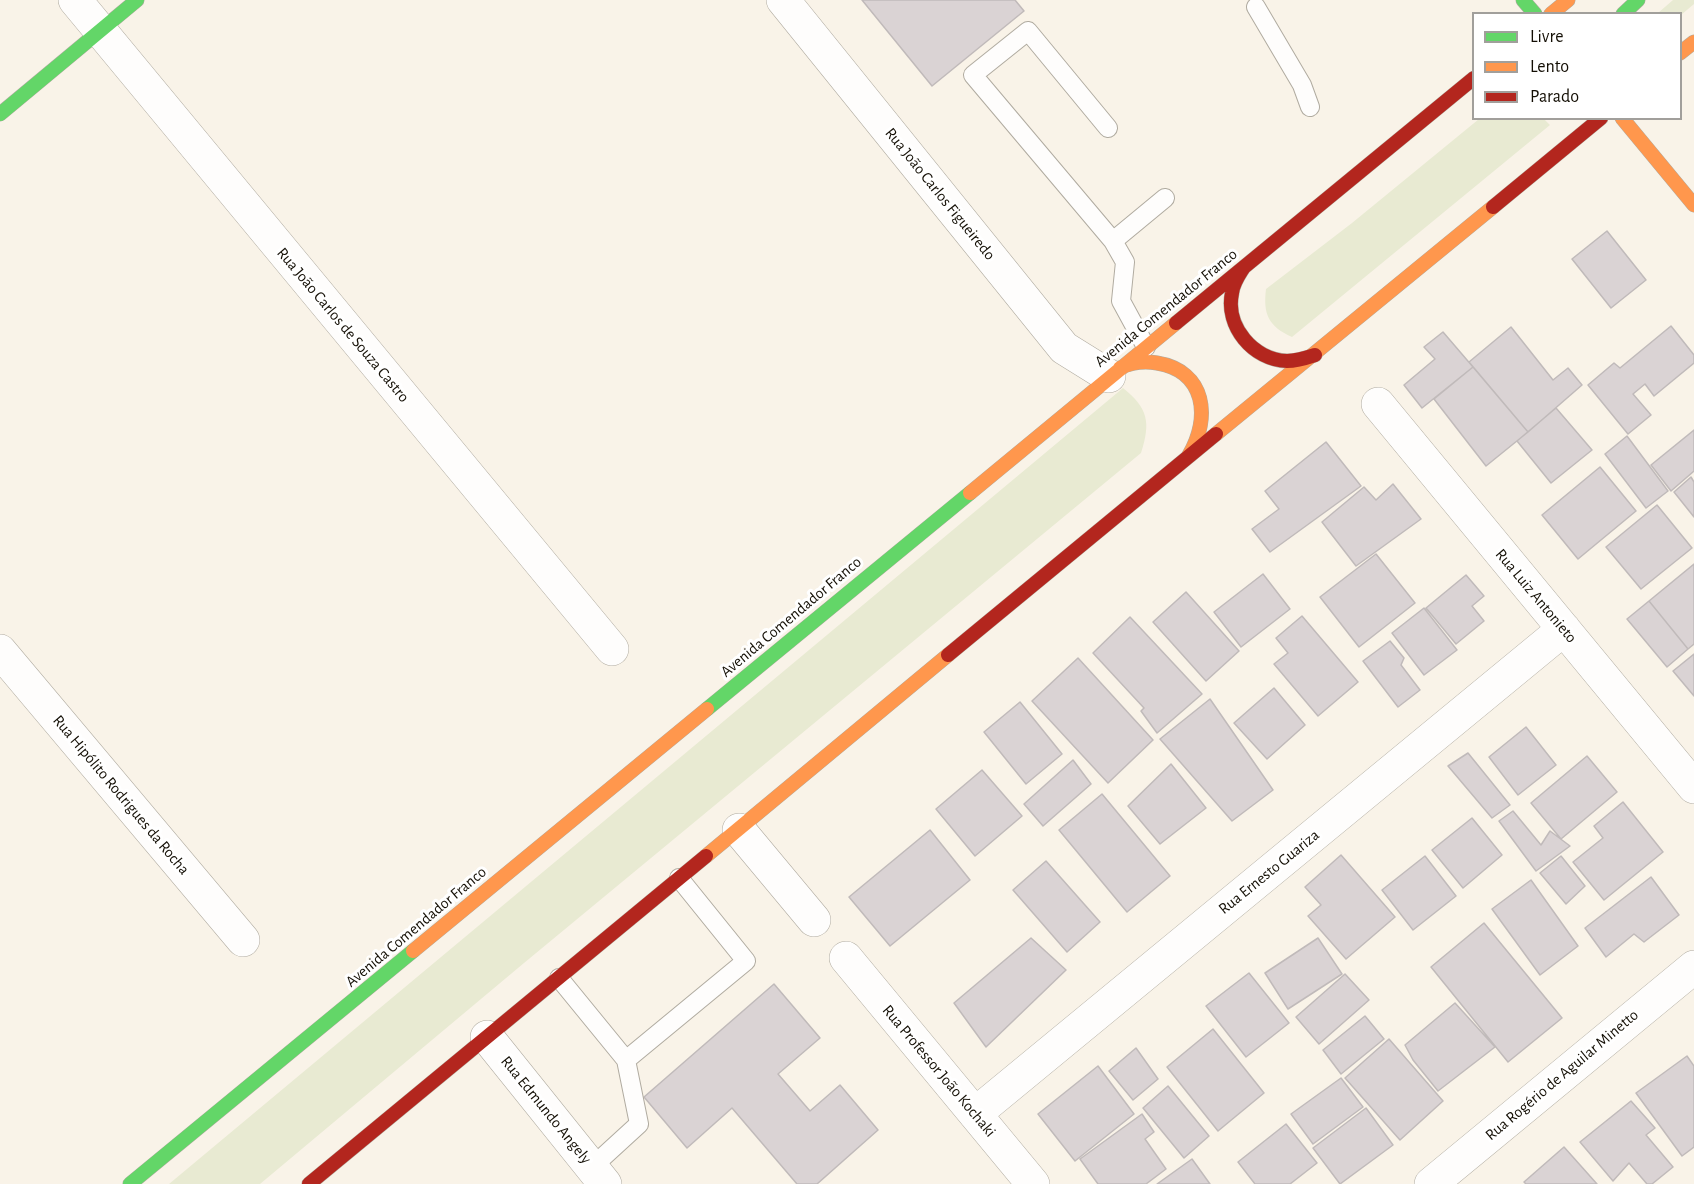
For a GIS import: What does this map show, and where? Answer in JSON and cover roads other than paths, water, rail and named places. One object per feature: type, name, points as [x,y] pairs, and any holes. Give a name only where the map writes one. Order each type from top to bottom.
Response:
[{"type":"main road","points":[[0,114],[137,0]]},
{"type":"main road","points":[[1523,0],[1533,12]]},
{"type":"main road","points":[[1553,12],[1568,0]]},
{"type":"main road","points":[[1625,12],[1638,0]]},
{"type":"main road","points":[[1682,51],[1694,42]]},
{"type":"main road","name":"Avenida Comendador Franco","points":[[130,1184],[1472,79]]},
{"type":"main road","points":[[309,1184],[1599,120]]},
{"type":"main road","points":[[1624,120],[1694,205]]},
{"type":"main road","points":[[1244,267],[1236,280],[1231,296],[1236,327],[1244,340],[1263,355],[1285,361],[1301,360],[1316,355]]},
{"type":"main road","points":[[1109,376],[1124,366],[1141,361],[1158,362],[1174,368],[1188,378],[1198,393],[1203,410],[1203,428],[1197,444],[1187,458]]},
{"type":"street","name":"Rua João Carlos de Souza Castro","points":[[75,0],[612,649]]},
{"type":"street","name":"Rua João Carlos Figueiredo","points":[[783,0],[1064,348],[1109,376]]},
{"type":"street","name":"Rua Luiz Antonieto","points":[[1378,404],[1694,787]]},
{"type":"street","name":"Rua Ernesto Guariza","points":[[975,1114],[1564,629]]},
{"type":"street","name":"Rua Hipólito Rodrigues da Rocha","points":[[0,651],[243,940]]},
{"type":"street","points":[[739,830],[814,920]]},
{"type":"street","name":"Rua Professor João Kochaki","points":[[846,958],[1032,1184]]},
{"type":"street","name":"Rua Rogério de Aguilar Minetto","points":[[1431,1184],[1694,967]]},
{"type":"street","name":"Rua Edmundo Angely","points":[[487,1037],[599,1176]]},
{"type":"lane","points":[[1256,7],[1302,85],[1310,107]]},
{"type":"lane","points":[[1108,128],[1028,32],[973,75],[1113,241],[1125,262],[1121,301],[1146,347]]},
{"type":"lane","points":[[1113,241],[1165,198]]},
{"type":"lane","points":[[626,1060],[747,961],[680,878]]},
{"type":"lane","points":[[559,978],[626,1060],[639,1124],[599,1176]]}]
